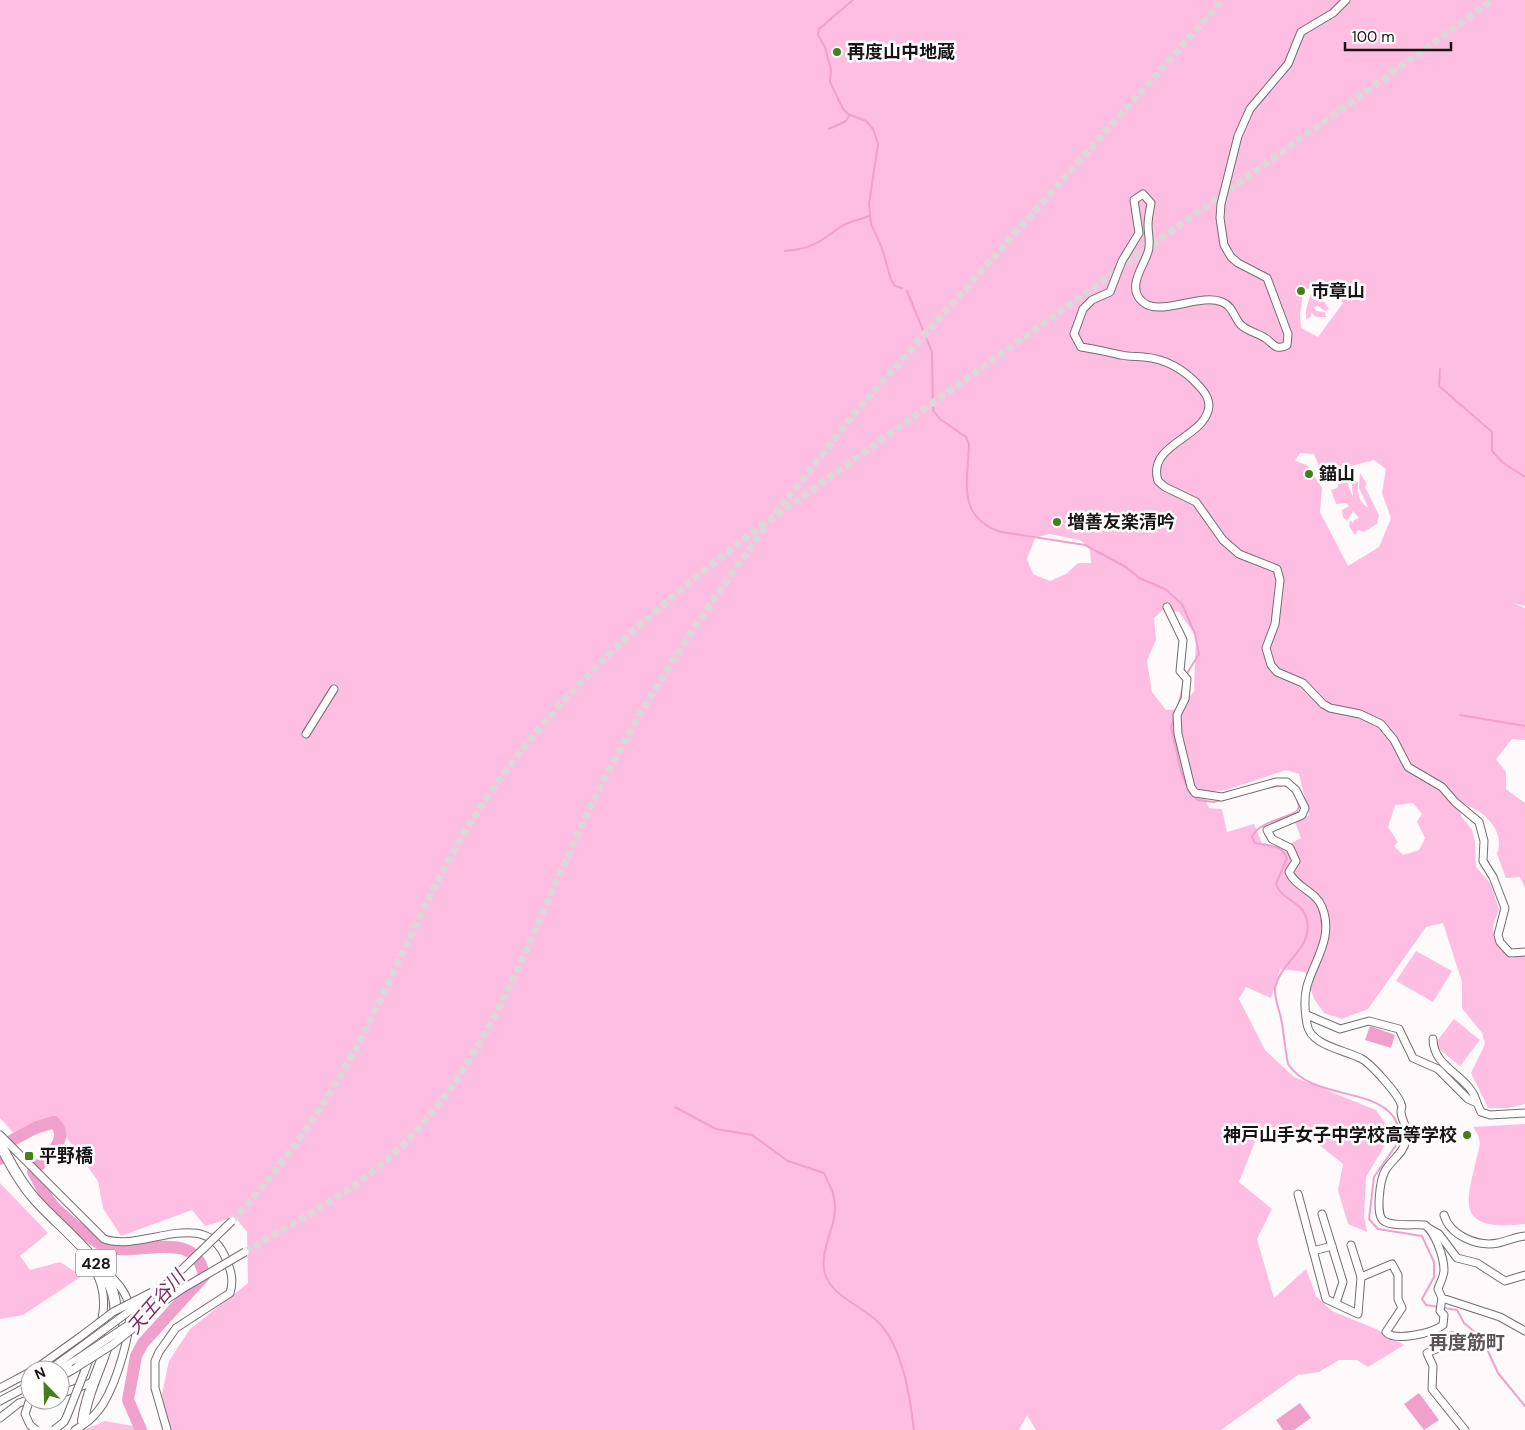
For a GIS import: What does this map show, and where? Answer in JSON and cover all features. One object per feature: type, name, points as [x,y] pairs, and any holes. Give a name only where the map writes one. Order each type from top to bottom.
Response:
[{"type":"highway","name":"428","points":[[0,1144],[26,1188],[94,1261],[112,1286],[115,1304],[112,1329],[91,1386],[83,1421]]},
{"type":"street","points":[[1346,0],[1333,13],[1301,32],[1288,64],[1250,109],[1238,136],[1223,191],[1220,218],[1224,245],[1230,257],[1238,264],[1267,278],[1288,334],[1287,345],[1279,348],[1266,338],[1242,326],[1228,305],[1223,302],[1200,299],[1156,308],[1144,304],[1137,293],[1138,275],[1149,250],[1148,224],[1151,203],[1142,194],[1134,200],[1139,233],[1122,261],[1114,285],[1110,292],[1087,304],[1076,324],[1074,334],[1080,347],[1104,349],[1123,356],[1155,358],[1174,365],[1206,394],[1209,402],[1208,412],[1198,426],[1161,456],[1157,467],[1158,481],[1165,487],[1196,502],[1222,540],[1239,554],[1278,569],[1280,580],[1275,624],[1266,648],[1267,657],[1277,672],[1302,683],[1323,704],[1330,708],[1360,714],[1381,724],[1394,740],[1408,767],[1442,787],[1455,802],[1479,822],[1484,841],[1483,861],[1493,877],[1505,908],[1504,919],[1498,929],[1500,942],[1510,953],[1525,952]]},
{"type":"street","points":[[1167,607],[1183,640],[1185,699],[1177,715],[1178,734],[1195,794],[1222,797],[1276,782],[1287,782],[1296,790],[1305,808],[1302,815],[1267,830],[1272,839],[1290,848],[1296,861],[1289,872],[1291,878],[1311,892],[1323,908],[1326,936],[1307,987],[1305,1003],[1306,1025],[1315,1038],[1363,1059],[1396,1094],[1402,1106],[1401,1113],[1408,1129],[1406,1141],[1400,1154],[1384,1172],[1378,1211],[1380,1218],[1385,1223],[1425,1225],[1439,1234],[1457,1258],[1477,1263],[1505,1281],[1525,1275]]},
{"type":"street","points":[[306,734],[334,690]]},
{"type":"street","points":[[1307,1015],[1340,1028],[1369,1021],[1399,1030],[1413,1058],[1438,1070],[1468,1099],[1477,1103]]},
{"type":"street","points":[[1433,1039],[1433,1049],[1440,1060],[1474,1092],[1482,1112],[1490,1115],[1525,1113]]},
{"type":"street","points":[[0,1135],[104,1239],[120,1242],[168,1235],[203,1234],[212,1237],[222,1248],[232,1274],[230,1292],[176,1328],[164,1343],[156,1361],[156,1394],[167,1430]]},
{"type":"street","points":[[1298,1194],[1326,1299],[1358,1314],[1361,1277],[1351,1245]]},
{"type":"street","points":[[43,1208],[92,1266],[103,1288],[105,1305],[102,1323],[67,1416],[59,1427],[54,1430]]},
{"type":"street","points":[[1322,1214],[1343,1282],[1336,1304]]},
{"type":"street","points":[[1444,1215],[1446,1223],[1465,1238],[1497,1243],[1525,1236]]},
{"type":"street","points":[[63,1360],[169,1282],[232,1221]]},
{"type":"street","points":[[1361,1277],[1392,1264],[1397,1270],[1398,1298],[1402,1308],[1388,1327],[1387,1334],[1412,1336],[1438,1329],[1445,1320],[1438,1289],[1444,1272],[1443,1262],[1430,1229]]},
{"type":"street","points":[[1313,1251],[1332,1246]]},
{"type":"street","points":[[70,1363],[163,1302],[245,1252]]},
{"type":"street","points":[[75,1430],[92,1418],[108,1395],[128,1328],[129,1307],[126,1298],[116,1282],[94,1261]]},
{"type":"street","points":[[48,1360],[113,1312],[169,1282]]},
{"type":"street","points":[[70,1371],[118,1341],[163,1302]]},
{"type":"street","points":[[1441,1304],[1500,1317],[1525,1331]]},
{"type":"street","points":[[1452,1336],[1443,1346],[1427,1353],[1433,1366],[1432,1389],[1465,1430]]},
{"type":"street","points":[[0,1388],[20,1377]]},
{"type":"street","points":[[70,1391],[91,1386]]},
{"type":"street","points":[[0,1401],[20,1390]]},
{"type":"street","points":[[0,1418],[20,1403]]},
{"type":"street","points":[[26,1410],[25,1414],[30,1425],[36,1430]]},
{"type":"shaded area","points":[[0,0],[1525,0],[1525,606],[1513,603],[1525,608],[1525,740],[1512,739],[1496,759],[1506,772],[1506,789],[1525,803],[1525,888],[1520,877],[1506,878],[1497,854],[1498,836],[1490,821],[1476,810],[1460,803],[1461,816],[1472,830],[1475,842],[1476,867],[1490,883],[1499,909],[1493,926],[1494,938],[1502,950],[1511,958],[1525,955],[1525,1104],[1508,1108],[1488,1108],[1471,1073],[1485,1044],[1482,1033],[1462,1008],[1462,982],[1443,923],[1426,927],[1368,1009],[1342,1019],[1324,1013],[1314,999],[1305,972],[1280,969],[1271,998],[1246,987],[1239,999],[1265,1050],[1294,1077],[1376,1110],[1392,1133],[1366,1177],[1364,1216],[1367,1232],[1348,1224],[1338,1190],[1343,1164],[1313,1140],[1256,1139],[1239,1182],[1272,1209],[1257,1239],[1274,1298],[1306,1269],[1316,1296],[1332,1311],[1376,1329],[1404,1345],[1368,1367],[1357,1360],[1339,1360],[1319,1372],[1298,1375],[1221,1430],[1036,1430],[1027,1415],[1019,1430],[169,1430],[162,1394],[169,1361],[190,1329],[248,1283],[247,1232],[235,1217],[205,1226],[192,1210],[121,1236],[103,1208],[98,1181],[59,1127],[20,1140],[0,1118]],"holes":[[[1314,284],[1329,286],[1343,303],[1318,337],[1301,328],[1300,314],[1303,293]],[[1300,453],[1314,454],[1320,469],[1332,471],[1374,460],[1386,469],[1382,493],[1391,518],[1379,547],[1348,566],[1320,512],[1322,488],[1307,465],[1295,461]],[[1049,534],[1080,540],[1090,549],[1091,563],[1078,563],[1066,574],[1050,581],[1033,574],[1027,559],[1035,538]],[[1163,610],[1179,612],[1196,636],[1194,691],[1180,709],[1166,710],[1152,692],[1147,661],[1156,640],[1154,618]],[[1286,770],[1299,774],[1309,815],[1295,822],[1301,838],[1281,848],[1262,843],[1254,824],[1227,832],[1222,809],[1209,808],[1203,792],[1226,790]],[[1413,803],[1422,814],[1417,822],[1425,838],[1419,850],[1403,855],[1394,846],[1398,842],[1388,827],[1395,805]]]},
{"type":"shaded area","points":[[1316,292],[1317,295],[1313,299],[1324,302],[1329,309],[1325,311],[1318,306],[1314,307],[1316,311],[1325,312],[1326,317],[1316,317],[1311,312],[1311,317],[1306,319],[1306,310],[1311,293]]},
{"type":"shaded area","points":[[1360,473],[1367,484],[1365,487],[1379,515],[1377,524],[1364,532],[1358,530],[1355,535],[1349,526],[1350,520],[1353,523],[1354,520],[1359,518],[1353,511],[1347,521],[1343,517],[1342,510],[1349,506],[1346,503],[1336,504],[1331,490],[1337,488],[1339,481],[1344,480],[1347,482],[1353,497],[1351,479],[1358,482],[1360,500],[1368,507],[1359,488]]},
{"type":"shaded area","points":[[1416,951],[1452,971],[1433,1002],[1396,981]]},
{"type":"shaded area","points":[[1454,1019],[1480,1040],[1460,1066],[1434,1045]]},
{"type":"shaded area","points":[[1370,1026],[1395,1035],[1391,1048],[1365,1040]]},
{"type":"shaded area","points":[[1525,1124],[1525,1224],[1501,1225],[1484,1223],[1474,1217],[1470,1207],[1469,1195],[1480,1143],[1473,1127]]},
{"type":"shaded area","points":[[0,1183],[48,1233],[20,1256],[30,1270],[60,1262],[82,1276],[23,1315],[0,1319]]},
{"type":"shaded area","points":[[1419,1393],[1439,1420],[1424,1430],[1404,1404]]},
{"type":"shaded area","points":[[1300,1403],[1311,1418],[1294,1430],[1283,1430],[1276,1420]]},
{"type":"shaded area","points":[[105,1421],[139,1427],[141,1430],[84,1430]]},
{"type":"waterway","points":[[853,0],[819,29],[818,35],[825,47],[831,70],[830,82],[843,109],[848,114],[866,121],[873,129],[878,144],[869,204],[871,224],[882,248],[891,280],[895,286],[902,288]]},
{"type":"waterway","points":[[829,129],[846,121],[849,116]]},
{"type":"waterway","points":[[785,251],[802,249],[821,241],[843,225],[869,216]]},
{"type":"waterway","points":[[907,291],[932,352],[933,410],[940,419],[966,437],[969,444],[968,497],[971,508],[977,517],[1001,532],[1085,545],[1126,567],[1139,578],[1165,589],[1182,604],[1195,634],[1199,654],[1186,675]]},
{"type":"waterway","points":[[1440,369],[1439,386],[1492,432],[1492,451],[1503,463],[1525,477]]},
{"type":"waterway","points":[[1184,679],[1181,696],[1171,727],[1181,772],[1190,793],[1198,800],[1214,802],[1266,788],[1284,785],[1288,787]]},
{"type":"waterway","points":[[1460,715],[1525,726]]},
{"type":"waterway","points":[[1298,801],[1299,807],[1297,811],[1266,824],[1255,832],[1252,837],[1255,843],[1274,846],[1284,853],[1287,858],[1276,884],[1279,890],[1301,909],[1307,920],[1308,930],[1305,939],[1283,970],[1275,988],[1288,1064],[1298,1075],[1311,1083],[1370,1101],[1383,1107],[1395,1118],[1401,1138],[1374,1177],[1369,1219],[1378,1229],[1422,1236],[1434,1262],[1434,1277],[1422,1299],[1426,1305],[1457,1310],[1464,1323],[1482,1338],[1498,1373],[1525,1406]]},
{"type":"waterway","points":[[675,1107],[716,1129],[752,1135],[788,1161],[824,1173],[834,1198],[835,1207],[824,1255],[825,1274],[834,1289],[871,1316],[887,1332],[904,1373],[914,1430]]},
{"type":"waterway","name":"天王谷川","points":[[0,1159],[7,1143],[37,1127],[54,1122],[59,1129],[60,1136],[58,1142],[33,1172],[50,1202],[60,1212],[84,1233],[104,1246],[117,1249],[177,1248],[190,1252],[199,1261],[204,1276],[143,1343],[136,1356],[128,1400],[141,1430]]},
{"type":"tunnel","points":[[775,514],[860,407],[1223,0]]},
{"type":"tunnel","points":[[232,1221],[300,1139],[343,1071],[369,1023],[445,867],[488,796],[521,752],[593,670],[674,596],[759,528],[1493,0]]},
{"type":"tunnel","points":[[245,1252],[326,1204],[384,1163],[433,1112],[461,1073],[485,1033],[528,947],[586,816],[625,740],[669,666],[767,525]]},
{"type":"place","name":"再度山中地蔵","points":[[837,52]]},
{"type":"place","name":"市章山","points":[[1301,291]]},
{"type":"place","name":"錨山","points":[[1309,474]]},
{"type":"place","name":"増善友楽清吟","points":[[1057,522]]},
{"type":"place","name":"神戸山手女子中学校高等学校","points":[[1467,1135]]},
{"type":"place","name":"平野橋","points":[[29,1156]]},
{"type":"district","name":"再度筋町","points":[[1467,1342]]}]
